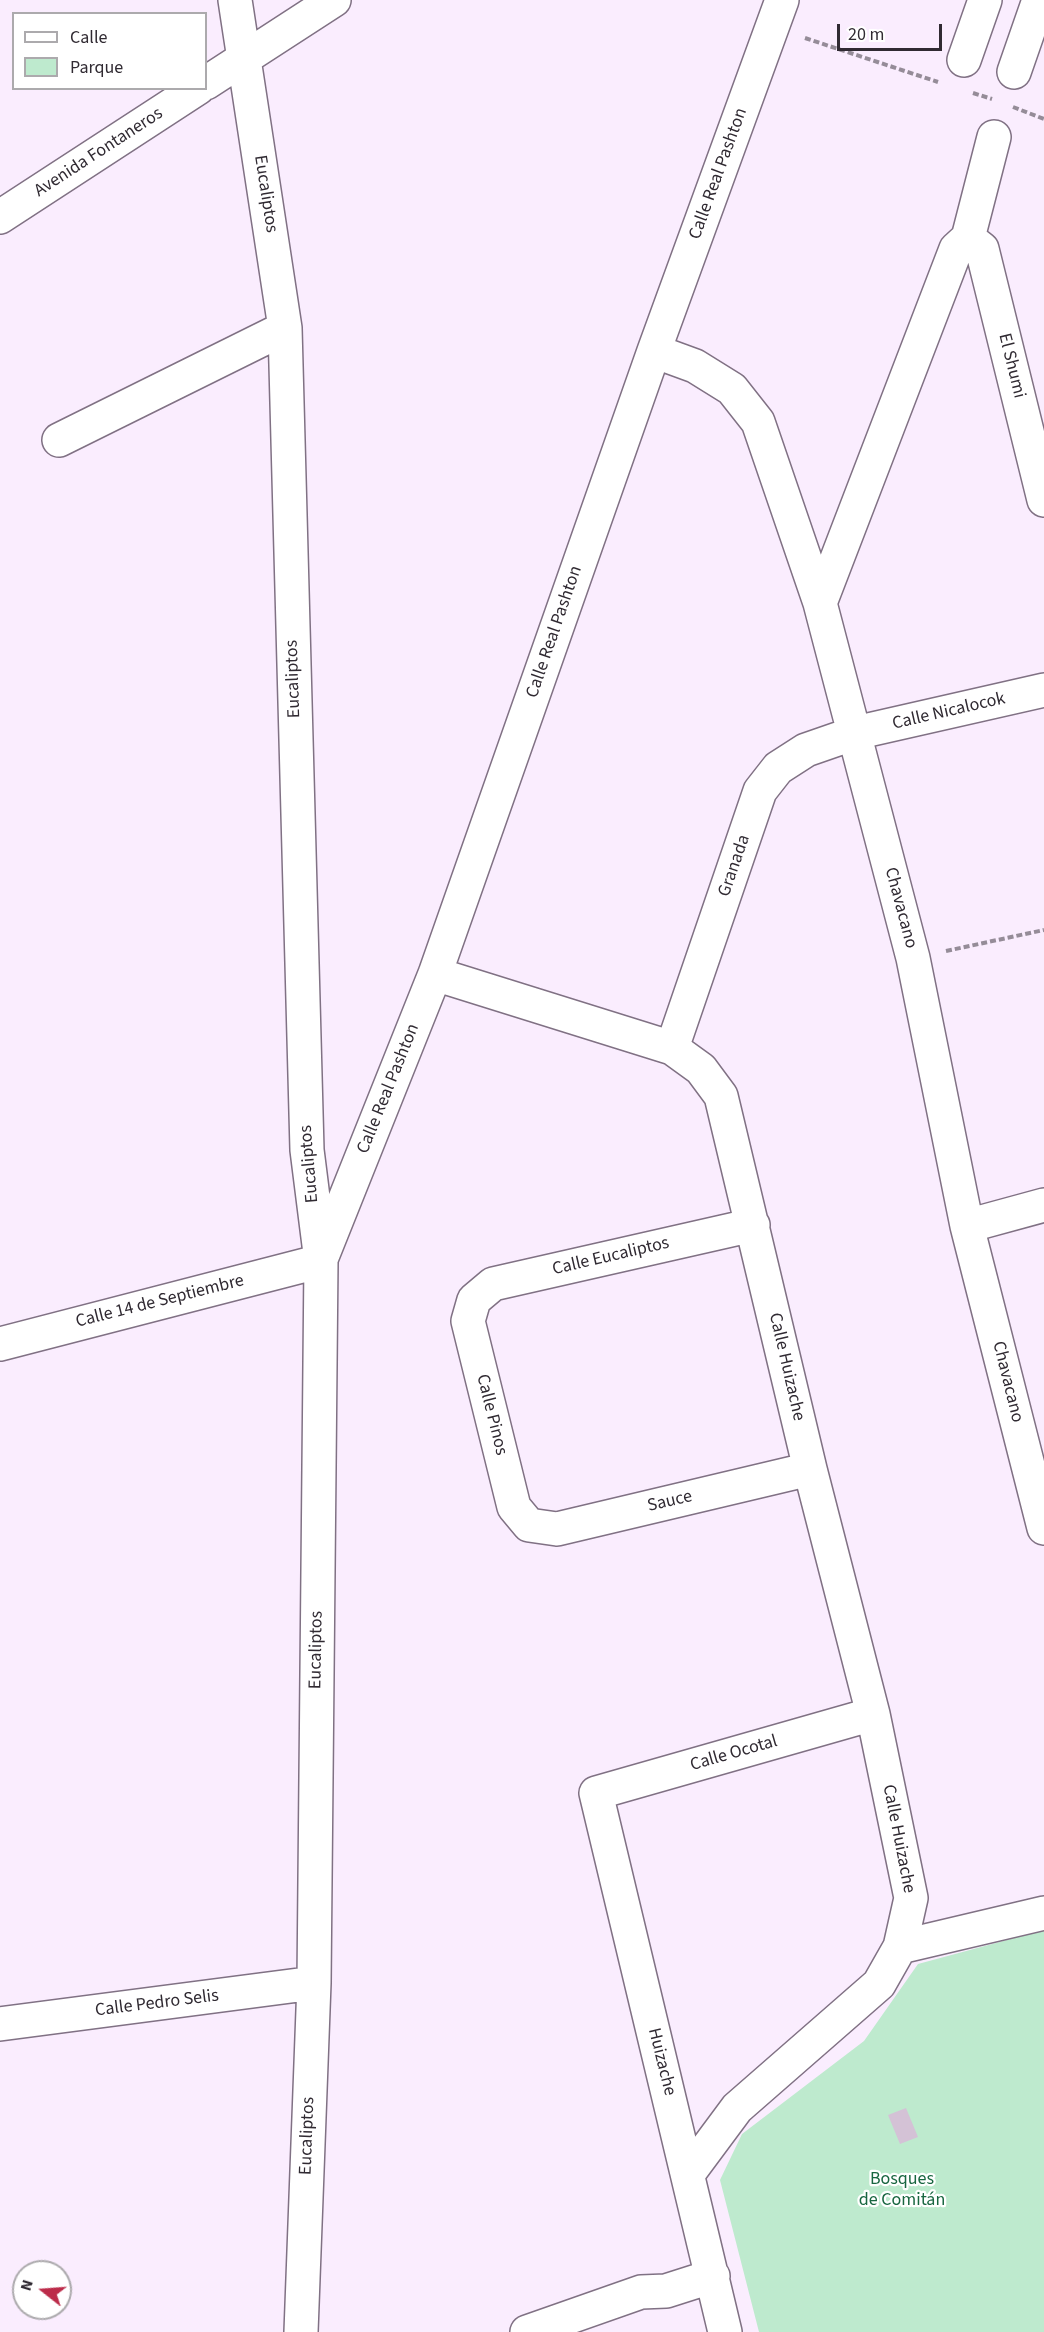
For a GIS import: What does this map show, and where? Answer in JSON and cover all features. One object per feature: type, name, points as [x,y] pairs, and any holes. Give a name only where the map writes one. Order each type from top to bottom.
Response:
[{"type":"street","name":"Eucaliptos","points":[[235,0],[285,328],[307,1150],[321,1261],[314,1983],[301,2332]]},
{"type":"street","points":[[207,83],[334,0]]},
{"type":"street","points":[[957,73],[985,0]]},
{"type":"street","points":[[1014,72],[1039,0]]},
{"type":"street","name":"Calle Real Pashton","points":[[321,1261],[435,974],[654,351],[777,14]]},
{"type":"street","name":"Avenida Fontaneros","points":[[0,217],[195,90]]},
{"type":"street","points":[[820,603],[956,249],[968,238],[994,136]]},
{"type":"street","name":"El Shumi","points":[[968,238],[982,249],[1044,500]]},
{"type":"street","points":[[59,440],[285,328]]},
{"type":"street","name":"Chavacano","points":[[654,351],[695,366],[732,389],[758,422],[820,603],[914,958],[967,1226],[1044,1528]]},
{"type":"street","name":"Calle Nicalocok","points":[[855,734],[1044,690]]},
{"type":"street","name":"Granada","points":[[672,1048],[760,791],[778,768],[806,750],[855,734]]},
{"type":"street","name":"Calle Huizache","points":[[435,974],[672,1048],[701,1069],[721,1096],[810,1469],[873,1714],[911,1898],[900,1947],[879,1984],[738,2108],[688,2174]]},
{"type":"street","points":[[967,1226],[1044,1205]]},
{"type":"street","name":"Calle Eucaliptos","points":[[474,1300],[493,1284],[753,1225]]},
{"type":"street","name":"Calle 14 de Septiembre","points":[[0,1344],[321,1261]]},
{"type":"street","name":"Calle Pinos","points":[[474,1300],[468,1321],[514,1507],[529,1525]]},
{"type":"street","name":"Sauce","points":[[529,1525],[557,1528],[810,1469]]},
{"type":"street","name":"Calle Ocotal","points":[[596,1793],[873,1714]]},
{"type":"street","name":"Huizache","points":[[596,1793],[725,2332]]},
{"type":"street","points":[[900,1947],[1044,1913]]},
{"type":"street","name":"Calle Pedro Selis","points":[[0,2024],[314,1983]]},
{"type":"street","points":[[527,2332],[641,2292],[666,2291],[713,2276]]},
{"type":"street","points":[[568,2332],[646,2305],[666,2291]]},
{"type":"path","points":[[777,14],[957,73]]},
{"type":"path","points":[[971,93],[993,100]]},
{"type":"path","points":[[1004,104],[1044,119]]},
{"type":"path","points":[[914,958],[1044,930]]},
{"type":"green space","name":"Bosques de Comitán","points":[[1044,1930],[1044,2332],[759,2332],[720,2180],[742,2134],[864,2041],[918,1964]]},
{"type":"building","points":[[906,2108],[918,2137],[900,2144],[888,2115]]}]
